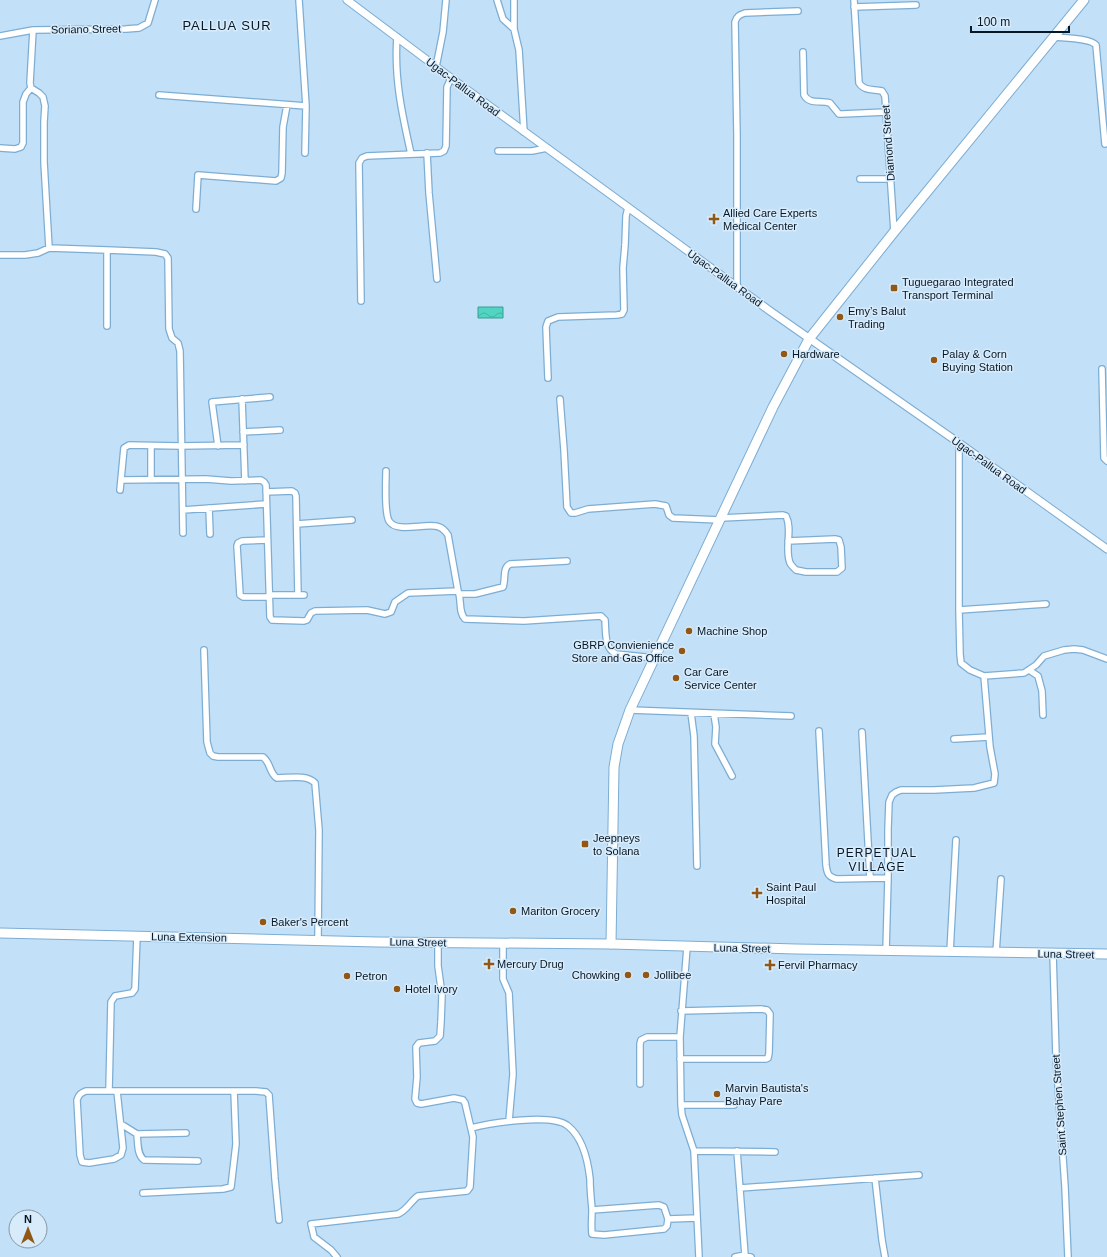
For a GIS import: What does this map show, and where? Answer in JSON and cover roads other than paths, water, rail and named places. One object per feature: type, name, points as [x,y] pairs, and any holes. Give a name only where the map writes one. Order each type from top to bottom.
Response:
[{"type":"main road","points":[[611,944],[614,767],[618,744],[630,710],[773,407],[809,339],[894,232],[1084,0]]},
{"type":"main road","name":"Luna Extension","points":[[0,933],[377,942]]},
{"type":"main road","name":"Luna Street","points":[[377,942],[611,944],[886,951],[1107,954]]},
{"type":"street","name":"Soriano Street","points":[[0,36],[33,30],[139,28],[148,23],[155,0]]},
{"type":"street","points":[[299,0],[306,106],[305,153]]},
{"type":"street","name":"Ugac-Pallua Road","points":[[347,0],[524,132],[737,287],[959,443],[1107,550]]},
{"type":"street","points":[[436,67],[443,32],[446,0]]},
{"type":"street","points":[[497,0],[502,19],[514,29]]},
{"type":"street","points":[[514,0],[514,29],[518,50],[524,132]]},
{"type":"street","name":"Diamond Street","points":[[854,0],[859,83],[866,89],[882,91],[884,93],[894,232]]},
{"type":"street","points":[[854,8],[916,5]]},
{"type":"street","points":[[737,287],[737,17],[745,13],[798,11]]},
{"type":"street","points":[[0,148],[15,149],[21,147],[23,143],[23,102],[26,94],[31,88],[30,77],[33,30]]},
{"type":"street","points":[[397,37],[396,62],[400,103],[411,154]]},
{"type":"street","points":[[1054,37],[1092,41],[1096,45],[1105,117],[1105,144]]},
{"type":"street","points":[[803,52],[804,95],[808,100],[811,102],[830,103],[839,114],[886,112]]},
{"type":"street","points":[[361,301],[359,163],[362,158],[367,156],[440,153],[445,149],[447,87],[451,78]]},
{"type":"street","points":[[31,88],[39,93],[45,106],[44,162],[49,248]]},
{"type":"street","points":[[159,95],[306,106]]},
{"type":"street","points":[[196,209],[198,175],[276,181],[281,178],[284,116],[287,105]]},
{"type":"street","points":[[498,151],[532,151],[548,148]]},
{"type":"street","points":[[427,153],[437,279]]},
{"type":"street","points":[[860,179],[890,179]]},
{"type":"street","points":[[548,378],[546,327],[548,321],[558,317],[618,315],[622,314],[624,310],[623,268],[626,216],[628,208]]},
{"type":"street","points":[[0,255],[25,255],[38,253],[49,248],[156,252],[165,254],[168,258],[169,329],[172,338],[178,343],[180,351],[180,446],[183,533]]},
{"type":"street","points":[[107,250],[107,326]]},
{"type":"street","points":[[1102,368],[1104,458],[1107,461]]},
{"type":"street","points":[[218,446],[212,402],[270,397]]},
{"type":"street","points":[[242,399],[245,480]]},
{"type":"street","points":[[560,399],[567,507],[571,513],[588,509],[655,504],[666,506],[669,515],[673,518],[720,519],[775,515],[786,516],[787,519],[788,541],[790,563],[796,570],[806,572],[837,572],[842,568],[841,547],[839,540],[788,541]]},
{"type":"street","points":[[243,432],[280,430]]},
{"type":"street","points":[[959,443],[959,610],[961,663],[970,670],[984,676],[1024,673],[1044,656],[1064,650],[1083,650],[1107,659]]},
{"type":"street","points":[[120,490],[124,448],[126,446],[244,445]]},
{"type":"street","points":[[151,446],[151,479]]},
{"type":"street","points":[[386,471],[386,512],[388,520],[396,527],[438,526],[444,530],[448,536],[462,616],[465,619],[524,621],[601,616],[605,620],[608,644],[612,652],[616,654],[654,658]]},
{"type":"street","points":[[121,480],[206,479],[231,481],[261,480],[264,482],[266,485],[269,596],[270,617],[272,620],[304,621],[307,620],[311,612],[315,611],[367,610],[385,614],[392,612],[395,602],[408,593],[459,592],[475,594],[503,587],[505,569],[510,564],[567,561]]},
{"type":"street","points":[[266,492],[292,491],[295,493],[301,595],[243,597],[240,595],[238,543],[267,540]]},
{"type":"street","points":[[183,510],[266,504]]},
{"type":"street","points":[[209,508],[210,534]]},
{"type":"street","points":[[297,524],[352,520]]},
{"type":"street","points":[[959,610],[1046,604]]},
{"type":"street","points":[[204,650],[206,728],[210,753],[213,756],[218,757],[263,757],[267,760],[271,771],[277,778],[306,778],[312,779],[316,783],[319,830],[318,940]]},
{"type":"street","points":[[1029,670],[1038,676],[1042,691],[1042,715]]},
{"type":"street","points":[[886,951],[889,802],[892,795],[901,790],[974,788],[994,782],[995,774],[989,737],[984,676]]},
{"type":"street","points":[[630,710],[791,716]]},
{"type":"street","points":[[691,713],[694,736],[697,866]]},
{"type":"street","points":[[714,714],[716,727],[715,744],[732,776]]},
{"type":"street","points":[[819,731],[825,851],[828,875],[837,879],[888,878]]},
{"type":"street","points":[[862,732],[870,878]]},
{"type":"street","points":[[954,739],[989,737]]},
{"type":"street","points":[[950,952],[956,840]]},
{"type":"street","points":[[996,953],[1001,879]]},
{"type":"street","points":[[109,1091],[111,1002],[115,996],[132,993],[135,989],[137,936]]},
{"type":"street","points":[[337,1257],[331,1250],[314,1237],[311,1224],[398,1214],[404,1212],[412,1200],[418,1196],[455,1193],[469,1190],[471,1182],[473,1137],[465,1103],[463,1100],[454,1098],[421,1104],[417,1103],[415,1099],[417,1077],[416,1047],[418,1043],[435,1042],[439,1038],[440,1032],[442,995],[438,966],[438,943]]},
{"type":"street","points":[[504,943],[503,979],[509,993],[513,1074],[509,1121]]},
{"type":"street","points":[[687,946],[680,1037],[681,1105],[694,1151],[699,1257]]},
{"type":"street","name":"Saint Stephen Street","points":[[1053,954],[1056,1056],[1068,1257]]},
{"type":"street","points":[[680,1059],[766,1059],[768,1058],[769,1053],[770,1014],[767,1010],[682,1011]]},
{"type":"street","points":[[640,1084],[641,1040],[647,1037],[680,1037]]},
{"type":"street","points":[[117,1091],[123,1148],[122,1152],[118,1158],[89,1163],[82,1162],[80,1155],[77,1100],[78,1095],[86,1091],[117,1091],[234,1092],[261,1091],[266,1092],[269,1095],[279,1220]]},
{"type":"street","points":[[143,1194],[223,1189],[231,1187],[236,1144],[234,1092]]},
{"type":"street","points":[[681,1105],[734,1105]]},
{"type":"street","points":[[471,1128],[509,1121],[527,1120],[560,1122],[567,1125],[573,1131],[587,1158],[592,1210],[592,1234],[604,1236],[664,1229],[668,1226],[666,1209],[662,1206],[592,1210]]},
{"type":"street","points":[[121,1124],[137,1134],[186,1133]]},
{"type":"street","points":[[137,1134],[139,1152],[144,1160],[198,1161]]},
{"type":"street","points":[[694,1151],[775,1152]]},
{"type":"street","points":[[735,1257],[748,1256],[737,1151]]},
{"type":"street","points":[[740,1188],[919,1175]]},
{"type":"street","points":[[875,1178],[885,1257]]},
{"type":"street","points":[[668,1219],[697,1218]]},
{"type":"water","points":[[478,307],[503,307],[503,318],[478,318]]},
{"type":"place","name":"Allied Care Experts Medical Center","points":[[714,219]]},
{"type":"place","name":"Tuguegarao Integrated Transport Terminal","points":[[894,288]]},
{"type":"place","name":"Emy’s Balut Trading","points":[[840,317]]},
{"type":"place","name":"Hardware","points":[[784,354]]},
{"type":"place","name":"Palay & Corn Buying Station","points":[[934,360]]},
{"type":"place","name":"Machine Shop","points":[[689,631]]},
{"type":"place","name":"GBRP Convienience Store and Gas Office","points":[[682,651]]},
{"type":"place","name":"Car Care Service Center","points":[[676,678]]},
{"type":"place","name":"Jeepneys to Solana","points":[[585,844]]},
{"type":"place","name":"Saint Paul Hospital","points":[[757,893]]},
{"type":"place","name":"Mariton Grocery","points":[[513,911]]},
{"type":"place","name":"Baker's Percent","points":[[263,922]]},
{"type":"place","name":"Mercury Drug","points":[[489,964]]},
{"type":"place","name":"Fervil Pharmacy","points":[[770,965]]},
{"type":"place","name":"Chowking","points":[[628,975]]},
{"type":"place","name":"Jollibee","points":[[646,975]]},
{"type":"place","name":"Petron","points":[[347,976]]},
{"type":"place","name":"Hotel Ivory","points":[[397,989]]},
{"type":"place","name":"Marvin Bautista's Bahay Pare","points":[[717,1094]]},
{"type":"district","name":"PALLUA SUR","points":[[227,25]]},
{"type":"district","name":"PERPETUAL VILLAGE","points":[[877,860]]}]
